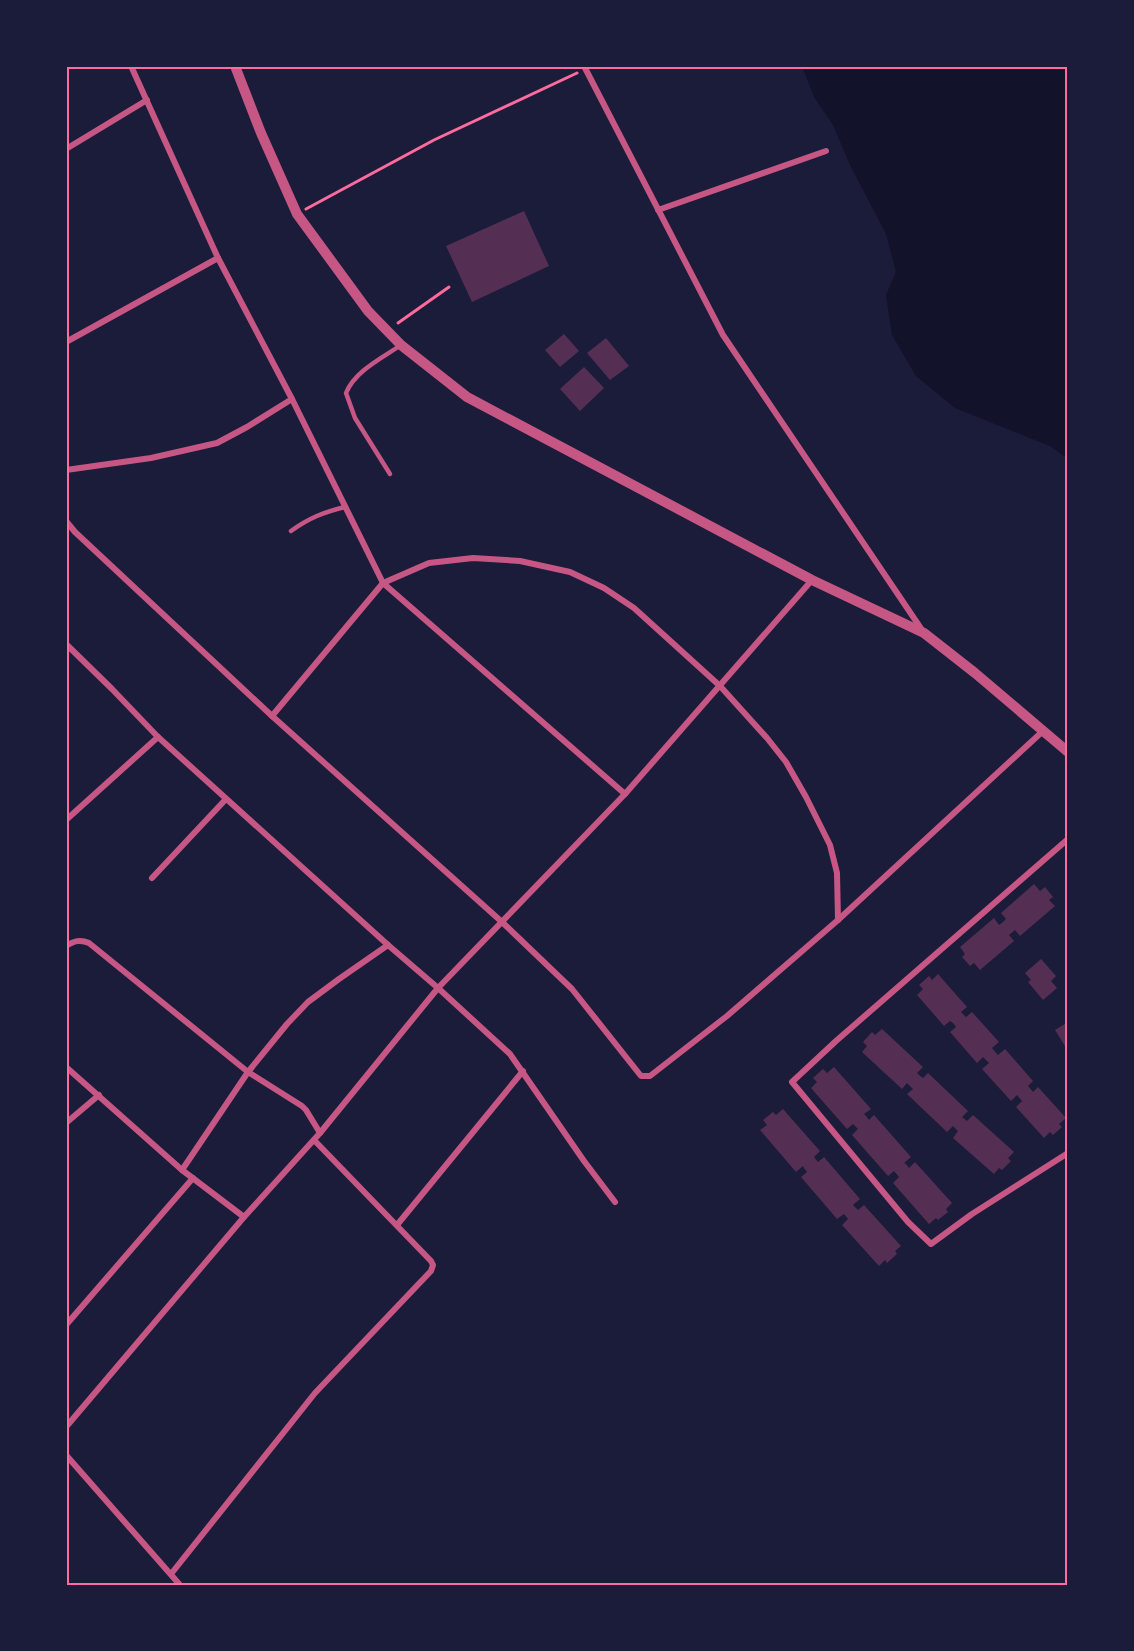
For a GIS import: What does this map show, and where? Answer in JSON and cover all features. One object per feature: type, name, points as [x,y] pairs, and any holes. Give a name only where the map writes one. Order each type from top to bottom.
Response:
[{"type":"street","points":[[131,66],[218,258],[292,399],[383,583],[625,794]]},
{"type":"street","points":[[235,66],[261,133],[297,214],[368,311],[401,345],[467,397],[812,579],[924,633],[1068,752]]},
{"type":"street","points":[[585,68],[723,335],[924,633]]},
{"type":"street","points":[[66,149],[147,100]]},
{"type":"street","points":[[658,210],[826,151]]},
{"type":"street","points":[[66,342],[218,258]]},
{"type":"street","points":[[66,470],[151,458],[217,443],[292,399]]},
{"type":"street","points":[[66,521],[75,532],[272,716],[502,922],[572,989],[641,1076],[650,1076],[727,1016],[838,920],[1044,730]]},
{"type":"street","points":[[272,716],[383,583],[429,563],[473,558],[520,561],[570,572],[604,588],[634,608],[740,706],[786,762],[830,845],[837,873],[838,920]]},
{"type":"street","points":[[66,1426],[244,1217],[320,1133],[438,988],[625,794],[812,579]]},
{"type":"street","points":[[66,644],[158,737],[510,1054],[615,1202]]},
{"type":"street","points":[[66,820],[158,737]]},
{"type":"street","points":[[152,878],[226,799]]},
{"type":"street","points":[[1068,839],[792,1082],[908,1222],[931,1244],[972,1214],[1068,1153]]},
{"type":"street","points":[[66,946],[81,940],[89,943],[248,1072],[302,1106],[320,1133]]},
{"type":"street","points":[[183,1170],[248,1072],[287,1024],[308,1002],[388,945]]},
{"type":"street","points":[[66,1067],[183,1170],[244,1217]]},
{"type":"street","points":[[397,1225],[523,1071]]},
{"type":"street","points":[[66,1123],[99,1095]]},
{"type":"street","points":[[171,1574],[315,1394],[431,1271],[433,1265],[431,1260],[314,1140]]},
{"type":"street","points":[[66,1325],[193,1178]]},
{"type":"street","points":[[66,1455],[180,1585]]},
{"type":"lane","points":[[390,474],[355,418],[346,393],[350,384],[364,370],[401,345]]},
{"type":"lane","points":[[291,531],[322,513],[345,507]]},
{"type":"path","points":[[297,214],[434,140],[585,68]]},
{"type":"path","points":[[387,332],[449,287]]},
{"type":"shaded area","points":[[802,66],[1068,66],[1068,459],[1050,446],[955,408],[916,376],[892,335],[886,295],[896,272],[886,234],[851,167],[833,125],[814,97]]},
{"type":"building","points":[[524,211],[549,266],[472,302],[446,246]]},
{"type":"building","points":[[564,334],[579,351],[560,367],[545,350]]},
{"type":"building","points":[[606,338],[629,366],[610,380],[587,353]]},
{"type":"building","points":[[584,367],[604,388],[580,411],[560,389]]},
{"type":"building","points":[[1034,884],[1040,891],[1045,887],[1053,897],[1049,900],[1055,906],[1020,936],[1015,930],[1009,935],[1014,941],[980,970],[974,963],[970,966],[962,957],[965,954],[960,947],[994,918],[999,925],[1003,922],[1006,919],[1001,913]]},
{"type":"building","points":[[1041,959],[1056,976],[1051,981],[1057,988],[1043,1000],[1028,982],[1031,980],[1025,973]]},
{"type":"building","points":[[938,974],[967,1007],[961,1012],[966,1017],[972,1012],[999,1042],[992,1048],[998,1055],[1005,1049],[1033,1081],[1028,1086],[1033,1092],[1038,1087],[1066,1118],[1059,1124],[1062,1127],[1053,1135],[1050,1132],[1044,1138],[1016,1107],[1022,1101],[1017,1095],[1011,1101],[982,1069],[989,1063],[983,1057],[977,1063],[950,1032],[956,1027],[953,1023],[950,1021],[944,1026],[917,995],[923,989],[919,985],[929,976],[932,980]]},
{"type":"building","points":[[1068,1022],[1068,1051],[1055,1030]]},
{"type":"building","points":[[882,1029],[923,1067],[917,1073],[919,1075],[923,1078],[928,1073],[968,1111],[962,1117],[967,1121],[973,1115],[1014,1152],[1008,1158],[1011,1161],[1002,1170],[999,1168],[994,1174],[953,1138],[958,1131],[953,1126],[947,1132],[907,1094],[913,1089],[907,1083],[902,1089],[862,1052],[867,1046],[863,1042],[872,1032],[875,1035]]},
{"type":"building","points":[[834,1067],[871,1109],[864,1114],[869,1120],[874,1115],[911,1157],[904,1163],[909,1168],[915,1162],[952,1203],[946,1209],[948,1212],[938,1220],[936,1218],[929,1224],[893,1183],[899,1177],[894,1171],[888,1176],[852,1135],[858,1129],[853,1124],[847,1129],[811,1088],[817,1082],[813,1078],[823,1069],[827,1073]]},
{"type":"building","points":[[783,1109],[820,1151],[814,1157],[818,1162],[824,1157],[860,1199],[853,1205],[858,1210],[864,1205],[901,1246],[895,1251],[897,1254],[887,1263],[885,1260],[879,1266],[842,1225],[848,1219],[845,1215],[837,1219],[801,1177],[807,1172],[803,1166],[796,1172],[760,1130],[767,1125],[763,1120],[773,1112],[776,1115]]}]
